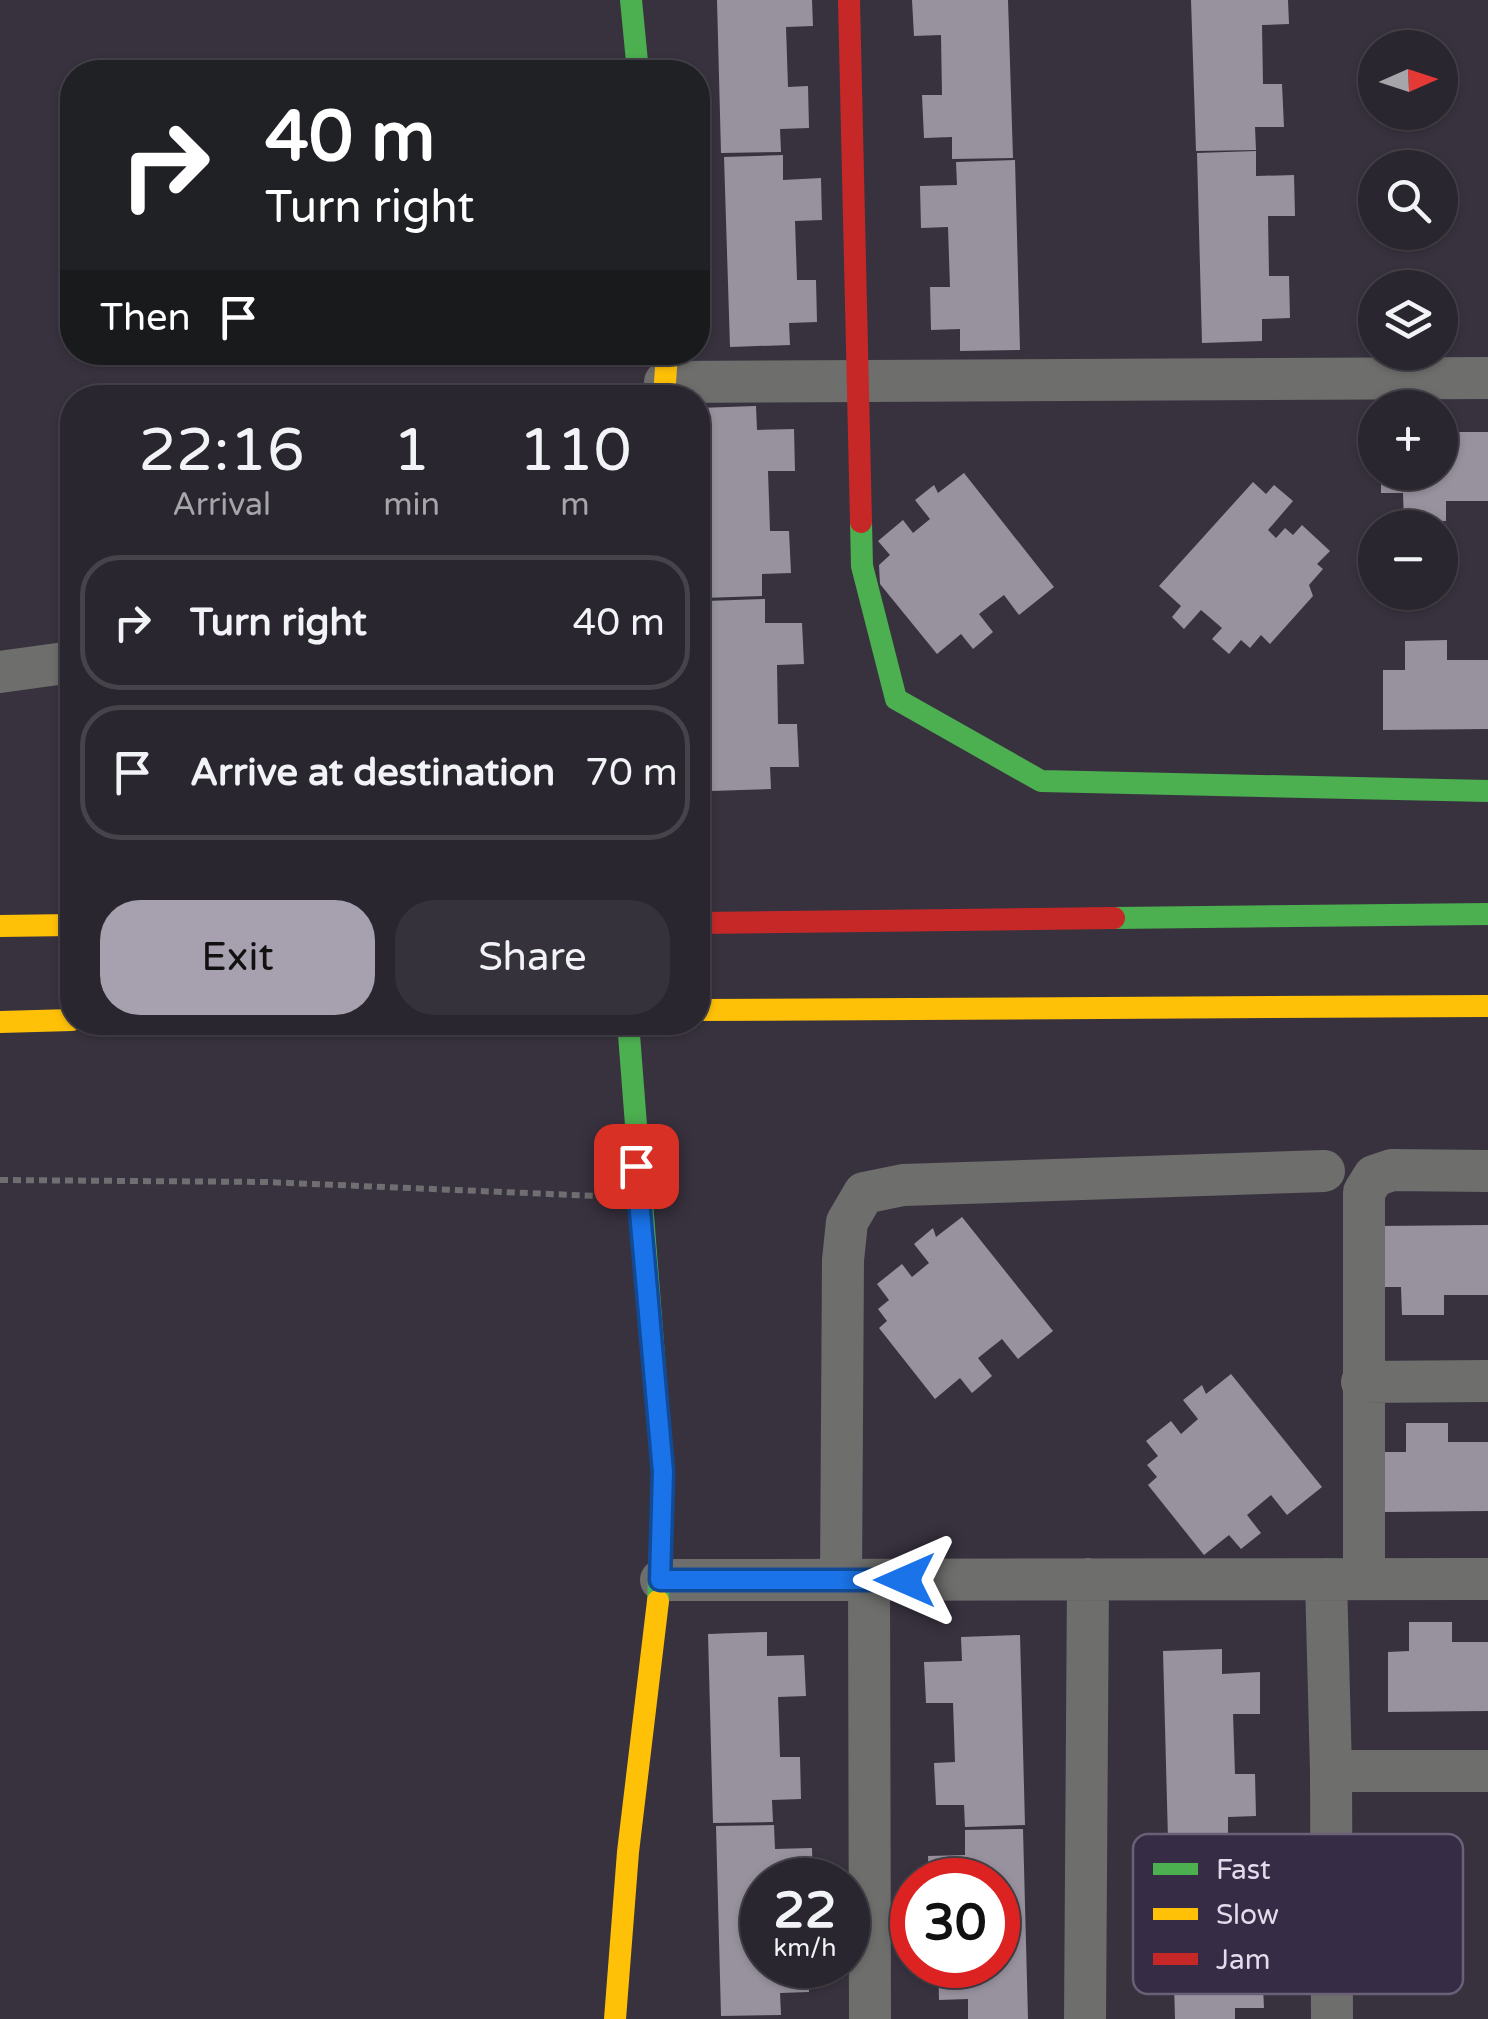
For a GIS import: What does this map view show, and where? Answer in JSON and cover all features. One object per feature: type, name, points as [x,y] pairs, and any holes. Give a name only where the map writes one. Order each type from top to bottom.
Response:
[{"type":"main road","points":[[631,0],[637,60]]},
{"type":"main road","points":[[849,0],[862,566],[896,700],[1041,781],[1488,792]]},
{"type":"main road","points":[[710,923],[1488,914]]},
{"type":"main road","points":[[0,926],[60,925]]},
{"type":"main road","points":[[710,1010],[1488,1006]]},
{"type":"main road","points":[[0,1022],[60,1020]]},
{"type":"main road","points":[[615,2019],[628,1852],[660,1580],[663,1472],[629,1035]]},
{"type":"street","points":[[665,377],[858,381],[1488,378]]},
{"type":"street","points":[[0,672],[60,664]]},
{"type":"street","points":[[1331,1834],[1331,1772],[1362,1382],[1364,1192],[1374,1176],[1392,1170],[1488,1171]]},
{"type":"street","points":[[870,2019],[843,1260],[847,1222],[864,1193],[903,1185],[1324,1171]]},
{"type":"street","points":[[1362,1382],[1488,1381]]},
{"type":"street","points":[[1085,2019],[1088,1579]]},
{"type":"street","points":[[660,1580],[1488,1579]]},
{"type":"street","points":[[1331,1772],[1488,1771]]},
{"type":"street","points":[[1332,1994],[1332,2019]]},
{"type":"path","points":[[0,1180],[266,1182],[639,1198]]},
{"type":"building","points":[[717,0],[812,0],[813,26],[786,27],[788,87],[808,86],[809,128],[780,129],[781,152],[721,153]]},
{"type":"building","points":[[912,0],[1008,0],[1013,158],[952,159],[952,137],[924,138],[922,95],[942,95],[941,35],[914,36]]},
{"type":"building","points":[[1191,0],[1288,0],[1289,24],[1262,25],[1263,84],[1282,84],[1284,127],[1255,127],[1256,150],[1196,151]]},
{"type":"building","points":[[1256,151],[1256,176],[1294,175],[1295,216],[1268,216],[1269,276],[1289,276],[1290,318],[1262,319],[1262,341],[1202,343],[1197,153]]},
{"type":"building","points":[[783,155],[783,180],[821,178],[822,220],[795,221],[797,280],[816,280],[817,322],[789,323],[790,345],[730,347],[724,157]]},
{"type":"building","points":[[1015,160],[1020,350],[960,351],[960,329],[931,330],[930,287],[950,287],[948,227],[921,228],[920,186],[957,185],[956,162]]},
{"type":"building","points":[[756,406],[757,430],[794,429],[795,471],[768,471],[770,531],[789,531],[791,573],[762,574],[762,596],[710,598],[710,408]]},
{"type":"building","points":[[1458,432],[1488,432],[1488,501],[1446,501],[1446,510],[1404,510],[1403,493],[1381,493],[1458,490]]},
{"type":"building","points":[[964,473],[1054,587],[1019,615],[1004,595],[979,614],[993,632],[973,649],[961,634],[937,654],[880,584],[879,565],[890,555],[878,541],[903,520],[913,533],[930,519],[915,500],[934,485],[938,493]]},
{"type":"building","points":[[1253,482],[1266,494],[1274,485],[1293,501],[1268,530],[1276,538],[1285,528],[1293,535],[1302,525],[1330,551],[1317,564],[1323,569],[1309,585],[1313,596],[1270,644],[1261,635],[1250,648],[1241,640],[1229,654],[1212,639],[1222,628],[1201,610],[1184,629],[1172,617],[1181,606],[1159,586]]},
{"type":"building","points":[[765,599],[765,623],[802,623],[804,664],[777,665],[778,724],[797,724],[799,767],[770,767],[771,789],[711,791],[710,601]]},
{"type":"building","points":[[1447,640],[1447,660],[1488,660],[1488,729],[1383,730],[1383,670],[1405,670],[1405,641]]},
{"type":"building","points":[[962,1217],[1053,1331],[1018,1359],[1002,1339],[978,1358],[992,1376],[972,1393],[960,1378],[935,1399],[879,1328],[887,1321],[878,1309],[889,1300],[877,1284],[902,1264],[912,1277],[929,1263],[914,1244],[933,1228],[936,1237]]},
{"type":"building","points":[[1488,1225],[1488,1295],[1444,1295],[1444,1315],[1402,1315],[1401,1287],[1380,1287],[1379,1226]]},
{"type":"building","points":[[1231,1374],[1322,1487],[1287,1515],[1271,1495],[1247,1515],[1261,1533],[1241,1549],[1229,1535],[1204,1555],[1148,1485],[1157,1477],[1147,1465],[1158,1456],[1146,1441],[1171,1421],[1181,1434],[1198,1419],[1183,1400],[1202,1385],[1206,1394]]},
{"type":"building","points":[[1406,1423],[1448,1423],[1448,1442],[1488,1442],[1488,1511],[1385,1512],[1384,1452],[1406,1452]]},
{"type":"building","points":[[1409,1622],[1452,1622],[1452,1642],[1488,1642],[1488,1711],[1388,1712],[1388,1652],[1409,1651]]},
{"type":"building","points":[[767,1632],[767,1656],[804,1655],[806,1696],[778,1697],[780,1757],[800,1757],[801,1799],[772,1800],[773,1822],[713,1823],[708,1634]]},
{"type":"building","points":[[1020,1635],[1025,1825],[965,1827],[964,1805],[936,1805],[934,1763],[955,1762],[953,1703],[926,1703],[924,1662],[962,1661],[961,1637]]},
{"type":"building","points":[[1222,1649],[1222,1674],[1260,1672],[1260,1714],[1233,1714],[1235,1774],[1255,1774],[1256,1816],[1228,1817],[1228,1834],[1168,1834],[1163,1651]]},
{"type":"building","points":[[774,1825],[775,1849],[812,1848],[812,1858],[740,1858],[740,1988],[809,1988],[809,1992],[780,1993],[781,2015],[721,2016],[716,1826]]},
{"type":"building","points":[[1023,1829],[1028,2019],[968,2019],[968,1999],[939,2000],[939,1988],[1020,1988],[1020,1858],[928,1858],[965,1855],[965,1830]]},
{"type":"building","points":[[1174,1994],[1263,1994],[1264,2008],[1235,2008],[1235,2019],[1175,2019]]},
{"type":"traffic: fast","points":[[631,0],[637,60]]},
{"type":"traffic: fast","points":[[861,522],[862,566],[896,699],[1041,781],[1488,791]]},
{"type":"traffic: fast","points":[[1114,918],[1488,914]]},
{"type":"traffic: fast","points":[[629,1035],[663,1472],[658,1601]]},
{"type":"traffic: slow","points":[[665,385],[666,365]]},
{"type":"traffic: slow","points":[[0,926],[60,925]]},
{"type":"traffic: slow","points":[[710,1010],[1488,1006]]},
{"type":"traffic: slow","points":[[0,1022],[60,1020]]},
{"type":"traffic: slow","points":[[615,2019],[628,1852],[658,1601]]},
{"type":"traffic: jam","points":[[849,0],[861,522]]},
{"type":"traffic: jam","points":[[710,923],[1114,918]]},
{"type":"route","points":[[636,1166],[663,1472],[660,1580],[905,1580]]}]
